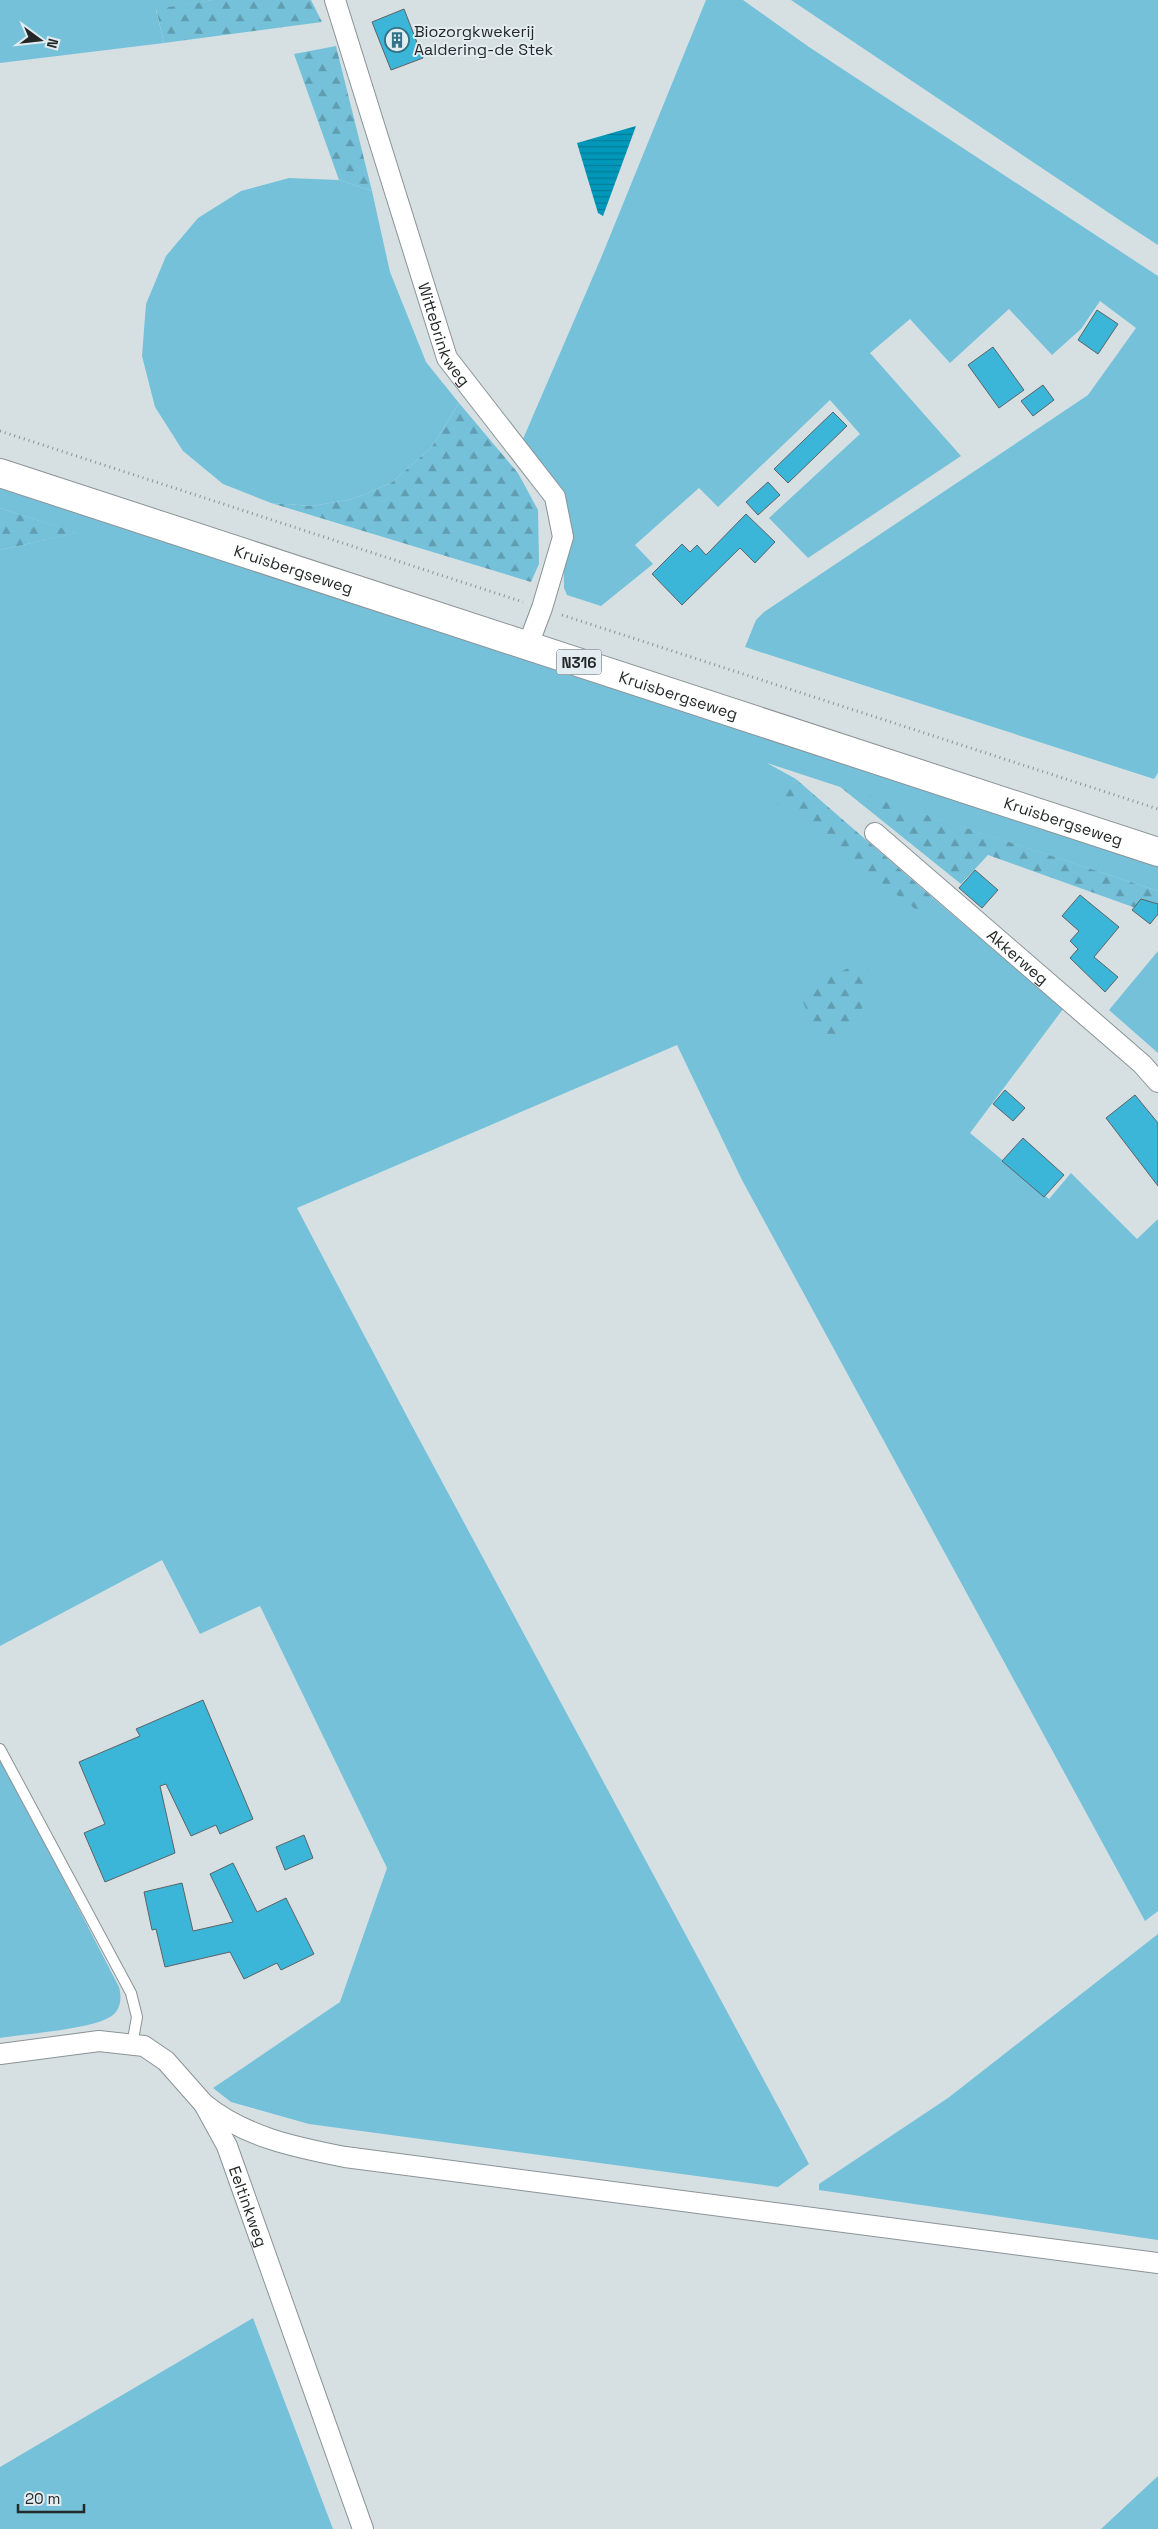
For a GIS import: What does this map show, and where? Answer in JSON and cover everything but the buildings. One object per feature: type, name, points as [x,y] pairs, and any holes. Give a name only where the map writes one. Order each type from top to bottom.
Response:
[{"type":"main road","name":"Kruisbergseweg","points":[[0,473],[1158,852]]},
{"type":"street","name":"Wittebrinkweg","points":[[335,0],[446,358],[555,497],[563,537],[542,608],[528,645]]},
{"type":"street","name":"Akkerweg","points":[[875,833],[1134,1058],[1158,1082]]},
{"type":"street","name":"Eeltinkweg","points":[[0,2054],[99,2041],[144,2046],[166,2061],[204,2104],[228,2146],[363,2529]]},
{"type":"street","points":[[204,2104],[224,2120],[287,2146],[345,2157],[1158,2263]]},
{"type":"lane","points":[[0,1749],[131,1993],[137,2017],[132,2045]]},
{"type":"path","points":[[0,431],[1158,809]]},
{"type":"green space","points":[[0,0],[213,0],[156,10],[164,43],[0,63]]},
{"type":"green space","points":[[213,0],[311,0],[322,22],[164,43],[156,9]]},
{"type":"green space","points":[[706,0],[743,0],[809,47],[1158,276],[1158,773],[1154,779],[745,647],[756,620],[764,612],[1088,395],[1136,328],[1100,301],[1081,329],[1052,355],[1009,309],[950,363],[910,319],[870,353],[961,456],[808,558],[769,518],[860,434],[830,400],[718,507],[699,488],[635,545],[653,564],[601,606],[567,595],[564,588],[563,525],[551,482],[523,439],[601,258]]},
{"type":"green space","points":[[791,0],[1158,0],[1158,245],[1124,223]]},
{"type":"green space","points":[[336,46],[372,191],[339,180],[294,54]]},
{"type":"green space","points":[[289,178],[339,180],[372,191],[390,272],[426,362],[459,403],[431,448],[391,483],[353,499],[312,506],[271,503],[223,484],[183,451],[155,407],[142,356],[146,304],[166,256],[198,218],[241,191]]},
{"type":"green space","points":[[459,403],[518,473],[538,510],[539,564],[531,582],[271,503],[312,506],[353,499],[391,483],[431,448]]},
{"type":"green space","points":[[0,486],[1158,865],[1158,891],[767,763],[796,779],[778,804],[922,913],[933,898],[1063,1009],[970,1133],[1049,1199],[1071,1173],[1137,1239],[1158,1219],[1158,1911],[1145,1921],[742,1180],[677,1045],[297,1208],[809,2164],[778,2187],[309,2124],[231,2102],[213,2088],[340,2002],[387,1868],[260,1606],[200,1634],[162,1560],[0,1646],[0,550],[76,533],[0,508]]},
{"type":"green space","points":[[0,508],[77,533],[0,550]]},
{"type":"green space","points":[[796,779],[933,898],[922,914],[777,804]]},
{"type":"green space","points":[[839,786],[1158,891],[1158,916],[988,855],[961,884]]},
{"type":"green space","points":[[1158,951],[1158,1053],[1109,1010]]},
{"type":"green space","points":[[871,958],[859,1026],[826,1053],[798,991]]},
{"type":"green space","points":[[0,1756],[119,1987],[120,2000],[118,2008],[114,2014],[101,2021],[73,2028],[0,2038]]},
{"type":"green space","points":[[1158,1934],[1158,2240],[819,2190],[819,2184],[948,2098]]},
{"type":"green space","points":[[253,2318],[333,2529],[0,2529],[0,2467]]},
{"type":"green space","points":[[1158,2476],[1158,2529],[1101,2529]]},
{"type":"shaded area","points":[[636,126],[603,216],[598,213],[577,143]]},
{"type":"place","name":"Biozorgkwekerij Aaldering-de Stek","points":[[397,40]]}]
